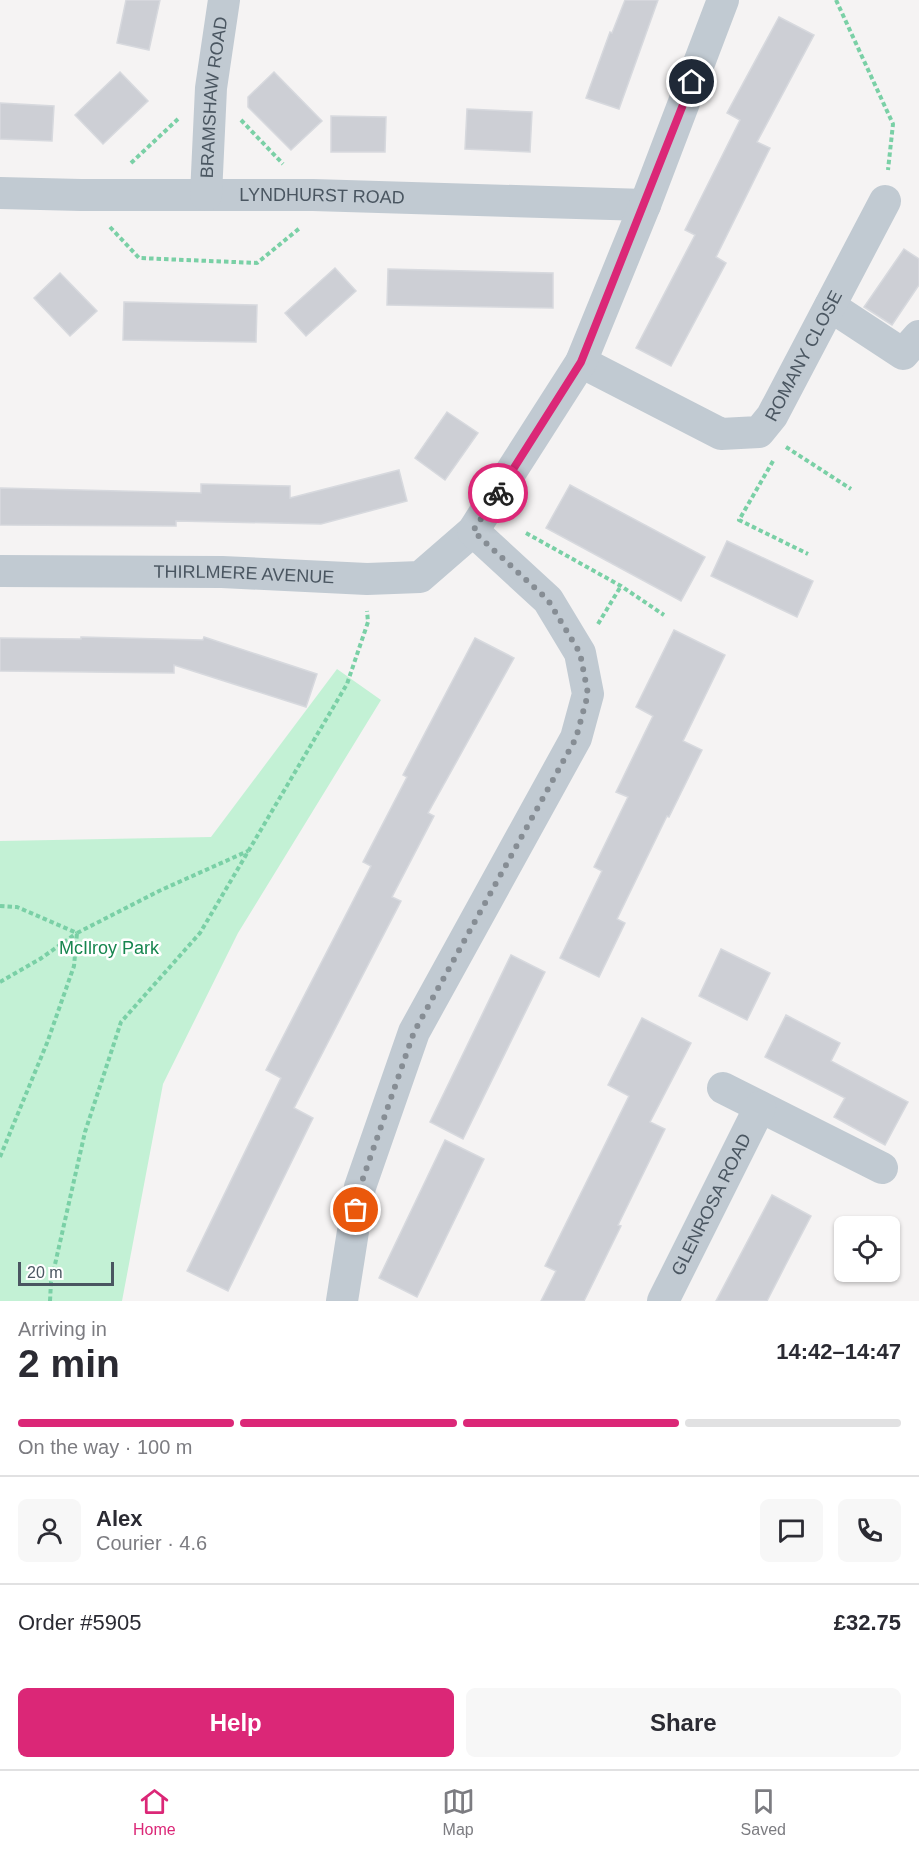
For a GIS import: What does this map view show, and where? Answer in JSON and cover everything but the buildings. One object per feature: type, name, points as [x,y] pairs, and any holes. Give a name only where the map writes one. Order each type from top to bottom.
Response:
[{"type":"street","name":"BRAMSHAW ROAD","points":[[206,195],[211,88],[224,0]]},
{"type":"street","name":"THIRLMERE AVENUE","points":[[0,571],[222,572],[367,579],[420,577],[479,521],[581,362],[645,205],[723,0]]},
{"type":"street","name":"LYNDHURST ROAD","points":[[0,193],[338,196],[645,205]]},
{"type":"street","name":"ROMANY CLOSE","points":[[581,362],[721,434],[771,438],[772,416],[885,201]]},
{"type":"street","points":[[830,306],[903,354],[919,336]]},
{"type":"street","points":[[342,1301],[360,1187],[414,1032],[576,738],[588,694],[580,653],[548,600],[479,521]]},
{"type":"street","points":[[723,1088],[882,1168]]},
{"type":"street","name":"GLENROSA ROAD","points":[[663,1301],[760,1107]]},
{"type":"path","points":[[836,0],[893,124],[885,201]]},
{"type":"path","points":[[81,195],[139,258],[257,263],[338,196]]},
{"type":"path","points":[[808,554],[739,520],[771,438],[851,489]]},
{"type":"path","points":[[479,521],[621,586],[664,615]]},
{"type":"path","points":[[51,1301],[51,1282],[85,1132],[121,1022],[200,933],[348,684],[368,622],[367,579]]},
{"type":"path","points":[[0,982],[40,959],[77,933],[159,891],[248,851]]},
{"type":"path","points":[[0,906],[17,907],[77,933]]},
{"type":"path","points":[[0,1157],[47,1043],[74,966],[77,933]]},
{"type":"green space","name":"McIlroy Park","points":[[337,669],[381,700],[238,933],[163,1084],[122,1301],[0,1301],[0,841],[211,837]]},
{"type":"way so far","points":[[356,1210],[360,1187],[414,1032],[576,738],[588,694],[580,653],[548,600],[473,531],[498,493]]},
{"type":"route","points":[[498,493],[581,362],[692,82]]}]
